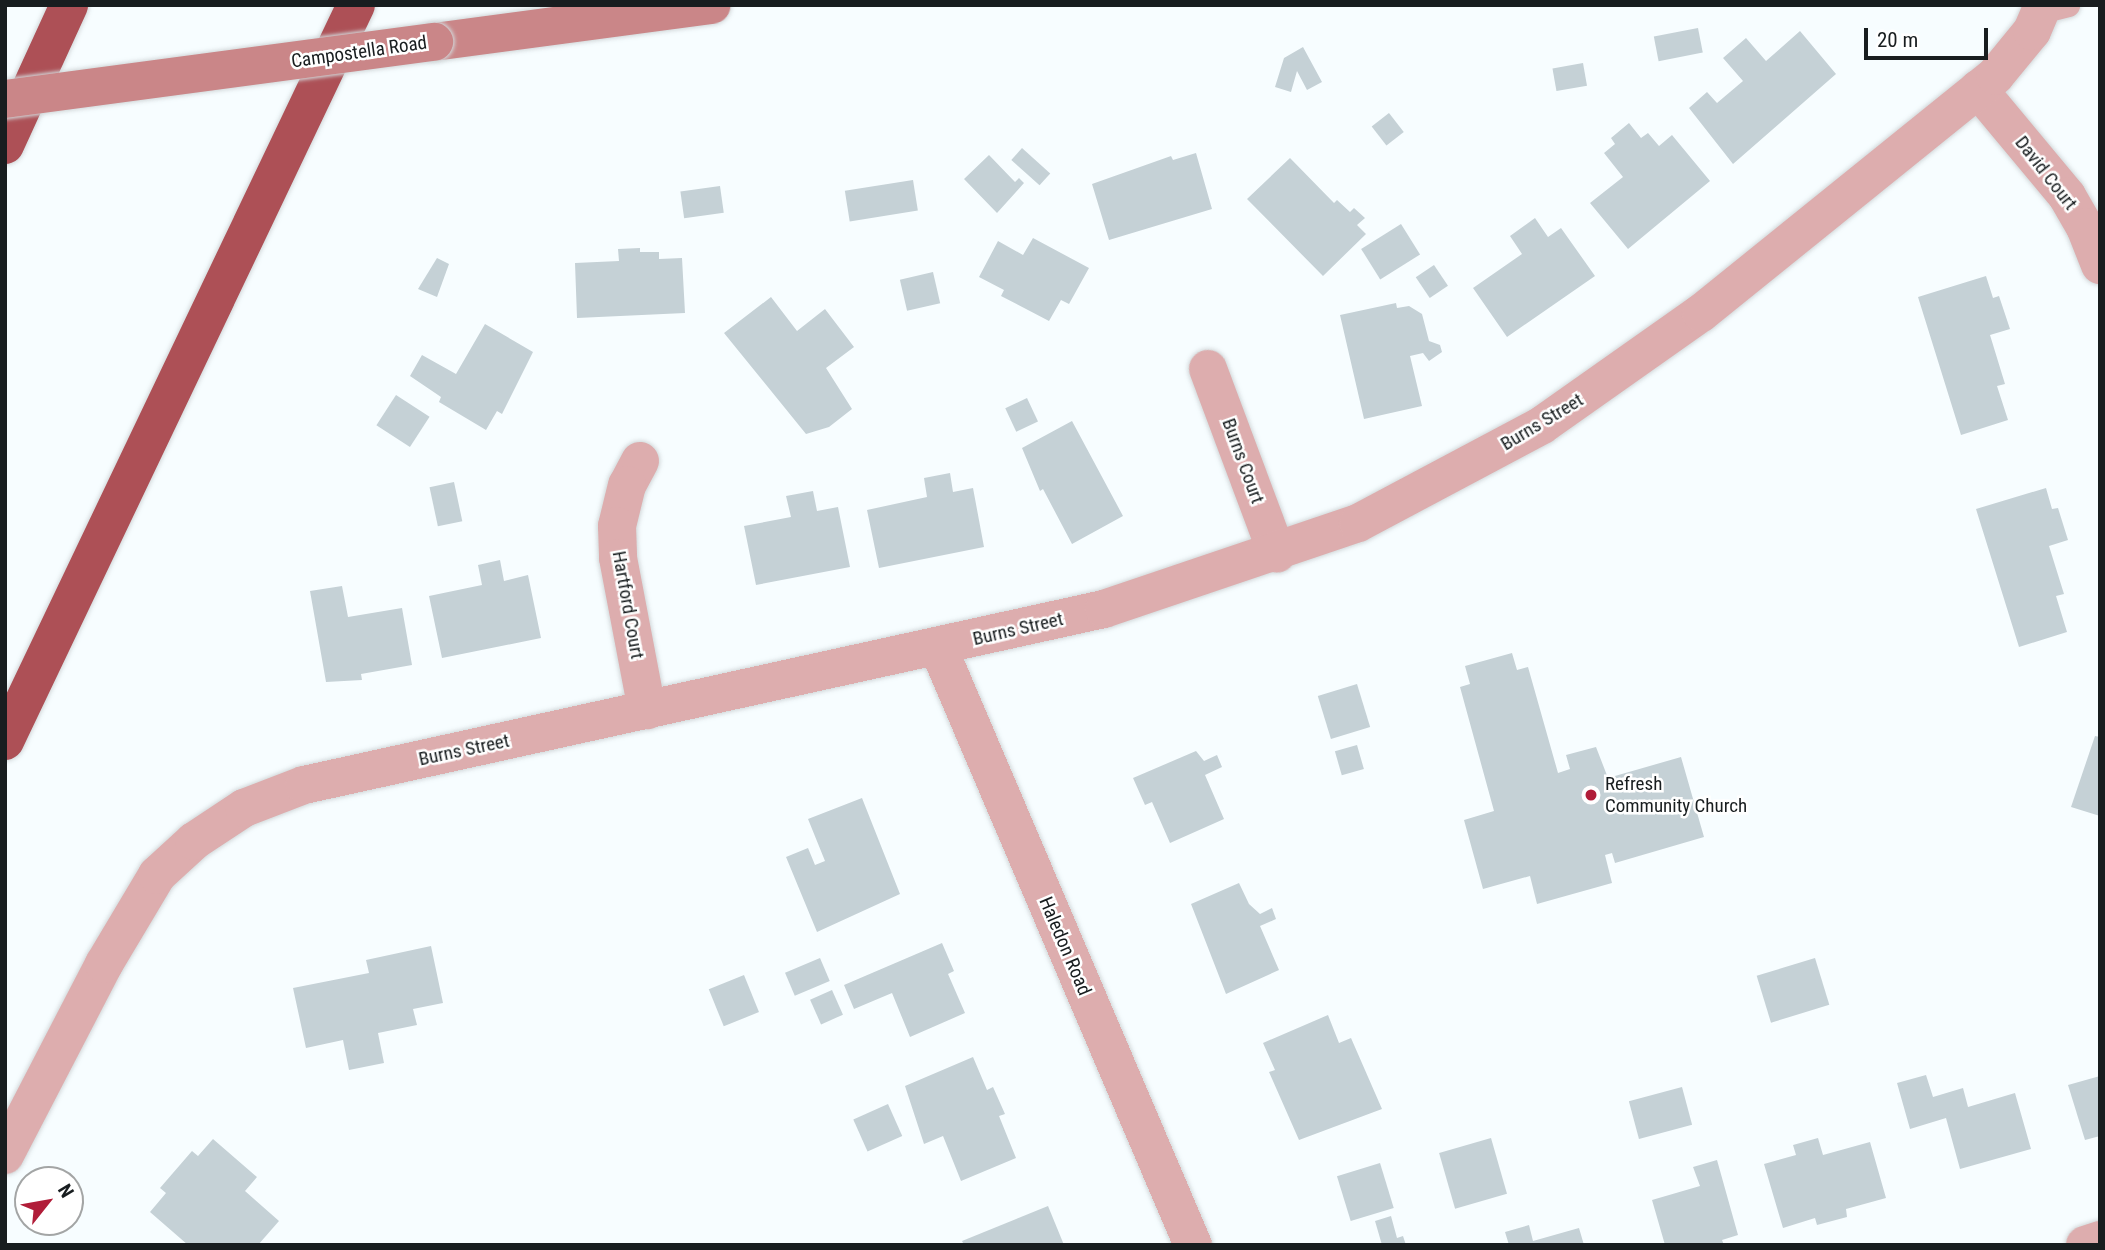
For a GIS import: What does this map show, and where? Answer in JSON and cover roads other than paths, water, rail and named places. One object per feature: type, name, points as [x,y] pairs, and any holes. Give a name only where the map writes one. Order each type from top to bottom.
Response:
[{"type":"highway","points":[[5,145],[69,5]]},
{"type":"highway","points":[[5,741],[356,5]]},
{"type":"main road","name":"Campostella Road","points":[[5,99],[712,5]]},
{"type":"street","name":"Burns Street","points":[[5,1155],[104,964],[157,875],[194,841],[244,808],[304,785],[1104,608],[1277,554],[1358,523],[1542,425],[1701,313],[1979,89],[2050,7]]},
{"type":"street","name":"David Court","points":[[1979,89],[2067,196],[2100,265]]},
{"type":"street","name":"Burns Court","points":[[1208,369],[1277,554]]},
{"type":"street","name":"Hartford Court","points":[[640,461],[627,485],[617,526],[618,558],[647,710]]},
{"type":"street","name":"Haledon Road","points":[[937,647],[1193,1245]]},
{"type":"street","points":[[2085,1245],[2100,1240]]},
{"type":"place","name":"Refresh Community Church","points":[[1591,795]]}]
